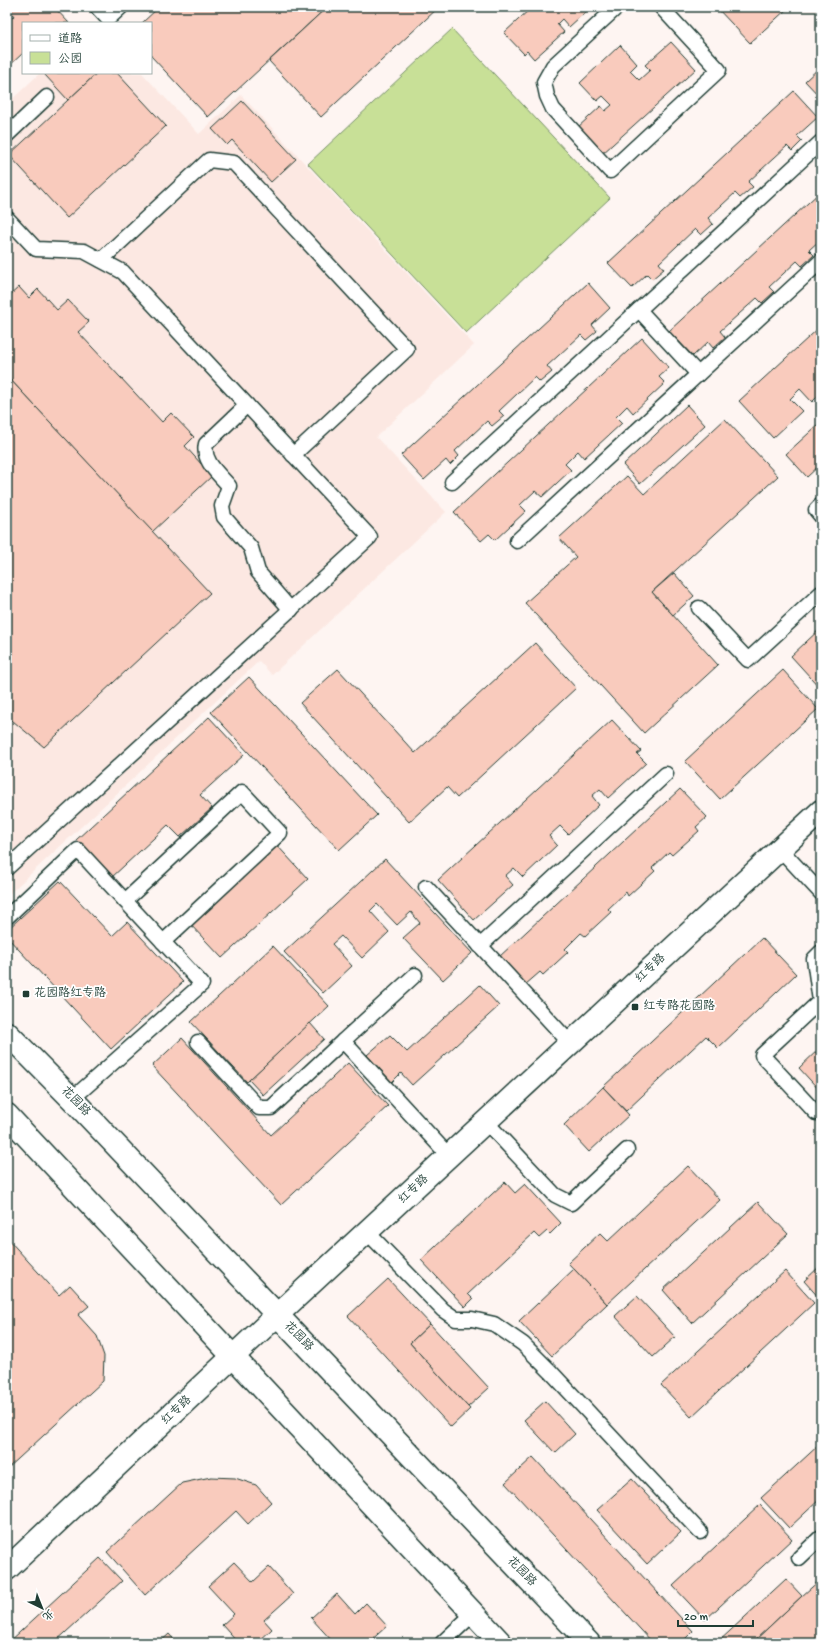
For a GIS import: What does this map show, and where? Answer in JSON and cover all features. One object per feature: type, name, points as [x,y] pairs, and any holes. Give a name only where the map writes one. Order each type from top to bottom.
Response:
[{"type":"main road","name":"红专路","points":[[7,1569],[277,1315],[821,811]]},
{"type":"main road","name":"花园路","points":[[7,1033],[72,1099],[589,1643]]},
{"type":"main road","points":[[9,1121],[234,1357],[501,1643]]},
{"type":"lane","points":[[97,7],[108,19],[121,7]]},
{"type":"lane","points":[[617,7],[552,66],[544,82],[547,96],[553,109],[610,171],[719,70],[661,7]]},
{"type":"lane","points":[[7,135],[47,97]]},
{"type":"lane","points":[[452,482],[821,142]]},
{"type":"lane","points":[[101,260],[209,160],[234,163],[407,349],[293,455]]},
{"type":"lane","points":[[7,218],[36,249],[84,251],[123,272],[370,537],[7,868]]},
{"type":"lane","points":[[517,541],[821,261]]},
{"type":"lane","points":[[639,310],[698,374]]},
{"type":"lane","points":[[247,405],[206,444],[204,452],[207,460],[230,486],[222,506],[224,517],[251,548],[258,572],[291,610]]},
{"type":"lane","points":[[821,505],[816,510],[821,516]]},
{"type":"lane","points":[[700,608],[748,660],[821,593]]},
{"type":"lane","points":[[480,946],[666,774]]},
{"type":"lane","points":[[125,901],[242,792],[280,832],[163,942]]},
{"type":"lane","points":[[780,849],[821,893]]},
{"type":"lane","points":[[7,917],[78,850],[202,984],[72,1099]]},
{"type":"lane","points":[[426,887],[571,1044]]},
{"type":"lane","points":[[816,1113],[762,1055],[820,1001],[814,959],[821,952]]},
{"type":"lane","points":[[198,1042],[260,1108],[271,1108],[415,975]]},
{"type":"lane","points":[[343,1041],[450,1156]]},
{"type":"lane","points":[[486,1122],[555,1195],[571,1203],[627,1150]]},
{"type":"lane","points":[[368,1232],[443,1310],[456,1319],[472,1319],[494,1324],[523,1344],[700,1532]]},
{"type":"lane","points":[[799,1558],[821,1537]]},
{"type":"lane","points":[[442,1643],[474,1613]]},
{"type":"shaded area","points":[[39,74],[143,74],[199,134],[241,95],[474,345],[376,437],[446,512],[272,675],[259,661],[7,896],[7,104]]},
{"type":"green space","points":[[452,29],[610,198],[466,333],[308,164]]},
{"type":"building","points":[[7,7],[54,7],[68,22],[22,22],[22,54],[7,68],[7,22],[14,16]]},
{"type":"building","points":[[159,7],[327,7],[208,117],[152,57],[152,22],[143,22]]},
{"type":"building","points":[[327,7],[439,7],[321,117],[269,61]]},
{"type":"building","points":[[532,7],[591,7],[569,27],[562,19],[557,24],[564,32],[534,59],[527,51],[524,54],[504,33]]},
{"type":"building","points":[[716,7],[789,7],[750,43]]},
{"type":"building","points":[[671,42],[696,69],[602,154],[577,128],[601,106],[605,111],[612,105],[603,96],[597,101],[580,83],[620,45],[637,64],[630,71],[639,80],[650,70],[645,65]]},
{"type":"building","points":[[821,66],[821,98],[805,81]]},
{"type":"building","points":[[46,74],[96,74],[68,100],[45,75]]},
{"type":"building","points":[[96,74],[118,74],[166,126],[67,218],[9,155]]},
{"type":"building","points":[[794,91],[818,117],[797,136],[802,141],[792,151],[787,146],[748,182],[753,187],[740,198],[735,193],[708,218],[713,224],[701,235],[695,229],[659,263],[664,269],[652,279],[647,274],[632,288],[608,263]]},
{"type":"building","points":[[242,101],[296,159],[271,182],[232,140],[227,145],[212,129]]},
{"type":"building","points":[[821,191],[821,239],[809,250],[814,255],[802,266],[797,261],[769,287],[774,292],[762,303],[757,298],[720,331],[725,337],[713,348],[708,342],[693,356],[669,331]]},
{"type":"building","points":[[588,283],[610,308],[592,325],[597,331],[586,340],[581,335],[547,366],[552,372],[540,382],[535,377],[499,411],[504,416],[492,426],[487,421],[455,451],[459,456],[450,465],[446,460],[424,480],[401,455]]},
{"type":"building","points":[[19,287],[29,298],[38,289],[57,310],[68,300],[89,322],[78,332],[162,422],[171,413],[194,437],[185,446],[212,476],[152,532],[7,376],[7,298]]},
{"type":"building","points":[[821,326],[821,393],[812,402],[800,389],[790,399],[802,411],[773,438],[739,401]]},
{"type":"building","points":[[642,338],[669,368],[659,377],[665,383],[633,413],[627,406],[616,417],[622,423],[584,458],[578,451],[565,464],[571,470],[542,497],[535,491],[520,505],[526,511],[495,540],[489,534],[481,541],[454,512]]},
{"type":"building","points":[[7,376],[210,593],[44,747],[7,716]]},
{"type":"building","points":[[687,405],[705,425],[640,484],[623,465]]},
{"type":"building","points":[[725,419],[778,476],[652,592],[718,665],[644,733],[525,603],[576,557],[559,538],[627,476],[644,494]]},
{"type":"building","points":[[821,422],[821,464],[807,477],[786,454]]},
{"type":"building","points":[[674,573],[694,596],[673,615],[652,592]]},
{"type":"building","points":[[821,628],[821,689],[791,656]]},
{"type":"building","points":[[535,643],[576,688],[457,798],[447,787],[409,822],[300,703],[338,669],[415,753]]},
{"type":"building","points":[[783,670],[818,709],[720,799],[685,761]]},
{"type":"building","points":[[249,677],[377,815],[339,850],[211,712]]},
{"type":"building","points":[[209,717],[244,755],[200,795],[212,808],[180,837],[168,825],[111,878],[76,840]]},
{"type":"building","points":[[612,720],[641,751],[637,754],[646,763],[608,798],[600,789],[592,796],[599,805],[568,834],[560,826],[549,836],[557,845],[523,877],[514,868],[505,876],[513,885],[474,920],[438,880]]},
{"type":"building","points":[[680,789],[707,817],[696,827],[699,831],[672,855],[669,852],[652,868],[655,871],[628,896],[626,892],[608,909],[611,912],[585,936],[581,933],[565,949],[568,952],[543,975],[540,972],[525,985],[499,957]]},
{"type":"building","points":[[274,842],[308,879],[222,958],[188,922]]},
{"type":"building","points":[[385,859],[472,953],[443,980],[403,938],[420,923],[411,912],[397,925],[377,904],[370,911],[389,932],[362,958],[341,936],[332,944],[352,966],[323,993],[284,952]]},
{"type":"building","points":[[60,881],[112,936],[127,922],[183,982],[111,1049],[7,937],[7,930]]},
{"type":"building","points":[[762,938],[796,974],[718,1048],[706,1036],[626,1111],[603,1087]]},
{"type":"building","points":[[273,946],[329,1006],[247,1082],[191,1022]]},
{"type":"building","points":[[480,985],[499,1006],[412,1085],[401,1073],[392,1082],[367,1055],[390,1035],[407,1052]]},
{"type":"building","points":[[310,1023],[324,1039],[263,1095],[249,1080]]},
{"type":"building","points":[[182,1038],[271,1135],[348,1063],[388,1106],[281,1205],[152,1066]]},
{"type":"building","points":[[821,1047],[821,1092],[799,1068]]},
{"type":"building","points":[[603,1087],[629,1115],[589,1152],[564,1125]]},
{"type":"building","points":[[688,1166],[720,1200],[607,1304],[568,1263],[600,1233],[608,1241]]},
{"type":"building","points":[[505,1182],[515,1193],[525,1184],[561,1223],[550,1234],[547,1231],[539,1238],[534,1233],[468,1294],[473,1299],[465,1307],[421,1260]]},
{"type":"building","points":[[758,1202],[788,1234],[692,1323],[663,1290]]},
{"type":"building","points":[[7,1238],[59,1295],[70,1285],[89,1306],[78,1315],[97,1336],[104,1356],[103,1381],[7,1469]]},
{"type":"building","points":[[820,1266],[821,1267],[821,1300],[804,1281]]},
{"type":"building","points":[[574,1269],[607,1304],[552,1356],[519,1321]]},
{"type":"building","points":[[785,1271],[814,1303],[691,1417],[661,1385]]},
{"type":"building","points":[[388,1279],[430,1324],[410,1343],[470,1409],[451,1427],[348,1316]]},
{"type":"building","points":[[637,1296],[675,1337],[653,1357],[615,1316]]},
{"type":"building","points":[[430,1324],[489,1388],[468,1407],[410,1343]]},
{"type":"building","points":[[545,1401],[575,1434],[555,1453],[524,1420]]},
{"type":"building","points":[[821,1443],[821,1498],[789,1528],[761,1498]]},
{"type":"building","points":[[533,1457],[693,1631],[681,1643],[653,1643],[505,1483]]},
{"type":"building","points":[[211,1477],[235,1478],[256,1485],[271,1502],[248,1524],[236,1511],[145,1595],[107,1552],[182,1483]]},
{"type":"building","points":[[632,1479],[681,1532],[647,1564],[597,1510]]},
{"type":"building","points":[[760,1505],[792,1539],[705,1620],[673,1586]]},
{"type":"building","points":[[100,1558],[122,1581],[54,1643],[8,1643]]},
{"type":"building","points":[[234,1562],[253,1582],[269,1567],[293,1594],[264,1620],[272,1629],[257,1643],[238,1643],[222,1625],[234,1614],[208,1586]]},
{"type":"building","points":[[786,1579],[802,1596],[752,1643],[717,1643]]},
{"type":"building","points":[[821,1579],[821,1643],[752,1643],[802,1596]]},
{"type":"building","points":[[337,1594],[355,1614],[366,1603],[387,1626],[368,1643],[334,1643],[311,1618]]},
{"type":"building","points":[[169,1634],[177,1643],[159,1643]]},
{"type":"place","name":"花园路红专路","points":[[26,994]]},
{"type":"place","name":"红专路花园路","points":[[635,1007]]}]
